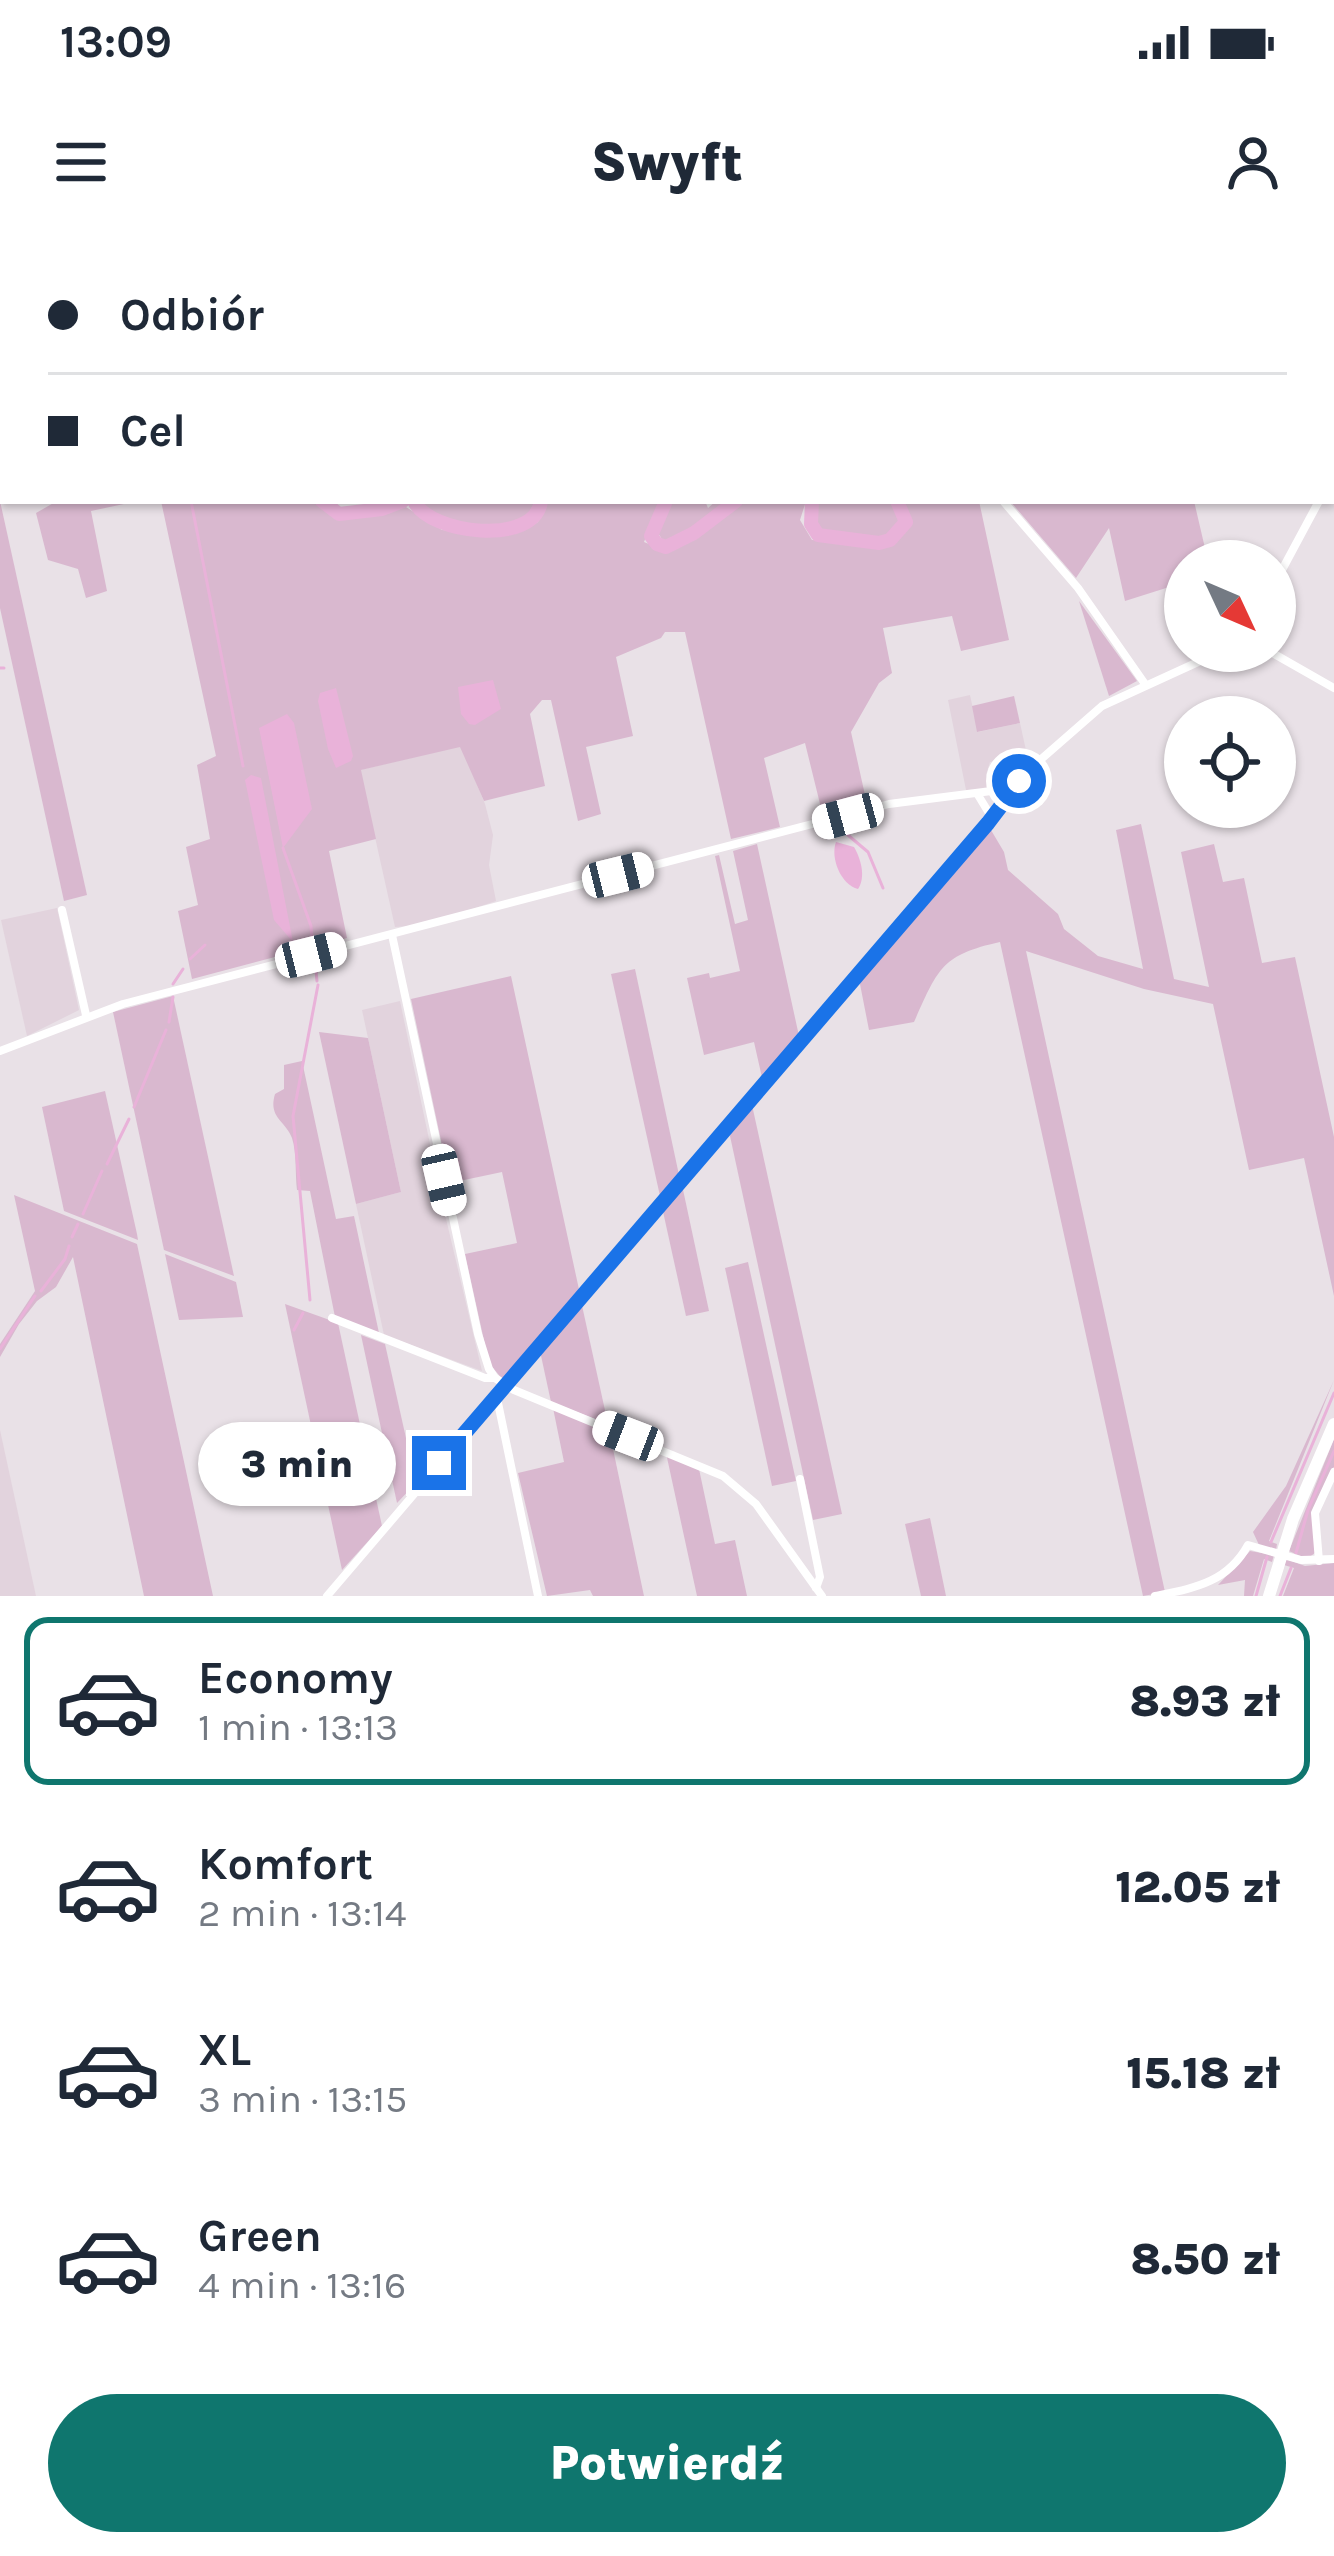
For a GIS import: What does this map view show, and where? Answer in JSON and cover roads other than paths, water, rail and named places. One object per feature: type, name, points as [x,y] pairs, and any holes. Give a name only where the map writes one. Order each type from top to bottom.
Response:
[{"type":"main road","points":[[1269,1596],[1281,1554],[1334,1424]]},
{"type":"street","points":[[1006,504],[1078,588],[1145,684]]},
{"type":"street","points":[[1296,543],[1316,504]]},
{"type":"street","points":[[1296,667],[1334,688]]},
{"type":"street","points":[[0,1051],[86,1015],[392,934],[908,800],[1007,789],[1082,721],[1145,684],[1180,672]]},
{"type":"street","points":[[327,1596],[992,818],[1007,789]]},
{"type":"street","points":[[978,795],[992,818]]},
{"type":"street","points":[[62,910],[86,1015]]},
{"type":"street","points":[[392,934],[483,1354],[495,1378],[506,1387],[723,1476],[756,1504],[819,1592]]},
{"type":"street","points":[[332,1318],[495,1378]]},
{"type":"street","points":[[497,1398],[538,1596]]},
{"type":"street","points":[[1319,1561],[1315,1513],[1334,1472]]},
{"type":"street","points":[[800,1479],[820,1576],[819,1592]]},
{"type":"street","points":[[1155,1596],[1224,1576],[1248,1545],[1319,1561],[1334,1559]]},
{"type":"waterway","points":[[192,504],[243,766]]},
{"type":"waterway","points":[[326,504],[339,514],[395,504]]},
{"type":"waterway","points":[[417,504],[439,521],[481,531],[521,525],[534,516],[540,504]]},
{"type":"waterway","points":[[665,504],[651,536],[666,547],[732,504]]},
{"type":"waterway","points":[[812,504],[811,524],[818,535],[879,543],[890,540],[906,522],[898,504]]},
{"type":"waterway","points":[[836,825],[868,852],[883,888]]},
{"type":"waterway","points":[[283,848],[311,926],[313,949]]},
{"type":"waterway","points":[[190,959],[205,945]]},
{"type":"waterway","points":[[315,961],[317,981]]},
{"type":"waterway","points":[[173,984],[183,969]]},
{"type":"waterway","points":[[310,1300],[293,1116],[318,985]]},
{"type":"waterway","points":[[169,1022],[173,997]]},
{"type":"waterway","points":[[134,1107],[166,1030]]},
{"type":"waterway","points":[[107,1164],[129,1119]]},
{"type":"waterway","points":[[83,1214],[102,1171]]},
{"type":"waterway","points":[[72,1237],[78,1224]]},
{"type":"waterway","points":[[41,1291],[69,1246]]},
{"type":"waterway","points":[[0,1349],[35,1296]]},
{"type":"waterway","points":[[294,1330],[303,1313]]},
{"type":"waterway","points":[[1271,1542],[1334,1393]]},
{"type":"waterway","points":[[1296,1553],[1308,1510],[1334,1451]]},
{"type":"waterway","points":[[1256,1596],[1267,1557]]},
{"type":"waterway","points":[[1280,1596],[1291,1568]]}]
